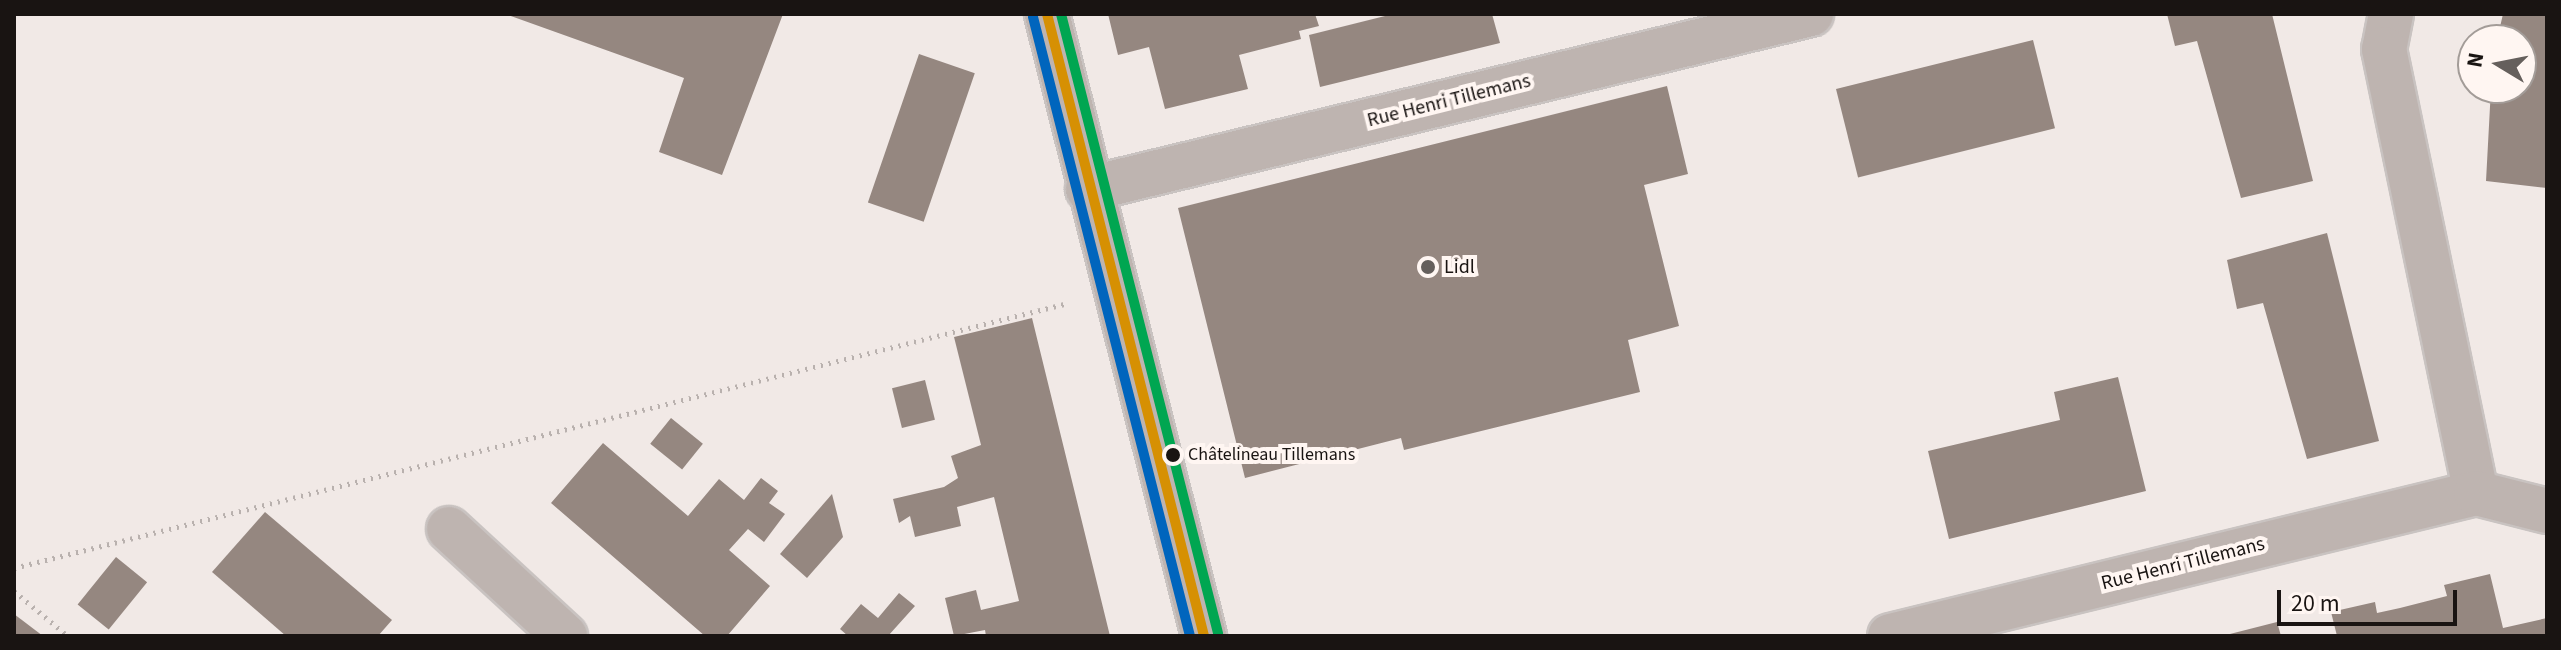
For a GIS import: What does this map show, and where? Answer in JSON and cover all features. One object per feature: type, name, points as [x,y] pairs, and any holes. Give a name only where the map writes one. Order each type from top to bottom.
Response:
[{"type":"street","points":[[1047,14],[1088,189],[1204,636]]},
{"type":"street","name":"Rue Henri Tillemans","points":[[1088,189],[1811,14]]},
{"type":"street","points":[[2391,14],[2384,49],[2476,493]]},
{"type":"street","name":"Rue Henri Tillemans","points":[[1890,636],[2476,493],[2547,511]]},
{"type":"street","points":[[449,529],[565,636]]},
{"type":"path","points":[[14,568],[1114,291]]},
{"type":"path","points":[[14,591],[68,636]]},
{"type":"building","points":[[505,14],[783,14],[722,175],[659,152],[684,78]]},
{"type":"building","points":[[1108,14],[1315,14],[1319,26],[1299,31],[1301,39],[1239,55],[1248,89],[1165,109],[1149,47],[1118,55]]},
{"type":"building","points":[[1393,14],[1492,14],[1500,43],[1320,87],[1309,35]]},
{"type":"building","points":[[2167,14],[2272,14],[2313,181],[2241,198],[2197,41],[2175,46]]},
{"type":"building","points":[[2503,14],[2547,14],[2547,188],[2486,181],[2490,104],[2537,104],[2537,24],[2501,24]]},
{"type":"building","points":[[2033,40],[2055,128],[1858,177],[1836,89]]},
{"type":"building","points":[[919,54],[975,73],[924,222],[868,202]]},
{"type":"building","name":"Lidl","points":[[1667,86],[1688,174],[1644,185],[1679,326],[1628,340],[1640,392],[1404,450],[1401,438],[1245,478],[1178,208]]},
{"type":"building","points":[[2327,233],[2379,441],[2307,459],[2263,303],[2237,309],[2227,260]]},
{"type":"building","points":[[1032,318],[1110,636],[986,636],[985,630],[954,636],[945,598],[976,590],[981,610],[1019,601],[994,497],[957,507],[961,526],[915,537],[910,516],[899,523],[893,499],[944,487],[958,478],[951,456],[981,445],[954,337]]},
{"type":"building","points":[[2118,377],[2146,491],[1949,539],[1928,451],[2060,420],[2054,392]]},
{"type":"building","points":[[925,380],[935,420],[902,428],[892,388]]},
{"type":"building","points":[[671,418],[703,444],[682,469],[650,444]]},
{"type":"building","points":[[603,443],[688,516],[719,479],[744,500],[761,478],[778,491],[769,503],[785,514],[764,542],[748,529],[729,550],[770,586],[727,636],[705,636],[551,503]]},
{"type":"building","points":[[832,494],[843,537],[807,578],[780,554]]},
{"type":"building","points":[[265,512],[392,620],[378,636],[286,636],[212,572]]},
{"type":"building","points":[[116,557],[147,582],[109,630],[78,604]]},
{"type":"building","points":[[2490,574],[2503,628],[2547,618],[2547,636],[2337,636],[2331,612],[2375,602],[2377,613],[2400,608],[2447,596],[2444,585]]},
{"type":"building","points":[[899,593],[915,606],[888,636],[848,636],[840,629],[861,604],[878,618]]},
{"type":"building","points":[[14,614],[43,636],[14,636]]},
{"type":"building","points":[[2277,622],[2281,636],[2226,636],[2226,635]]},
{"type":"transit line","points":[[1047,14],[1204,636]]},
{"type":"transit line","points":[[1061,14],[1218,633]]},
{"type":"transit line","points":[[1033,17],[1190,636]]},
{"type":"place","name":"Lidl","points":[[1428,267]]},
{"type":"place","name":"Châtelineau Tillemans","points":[[1173,455]]}]
